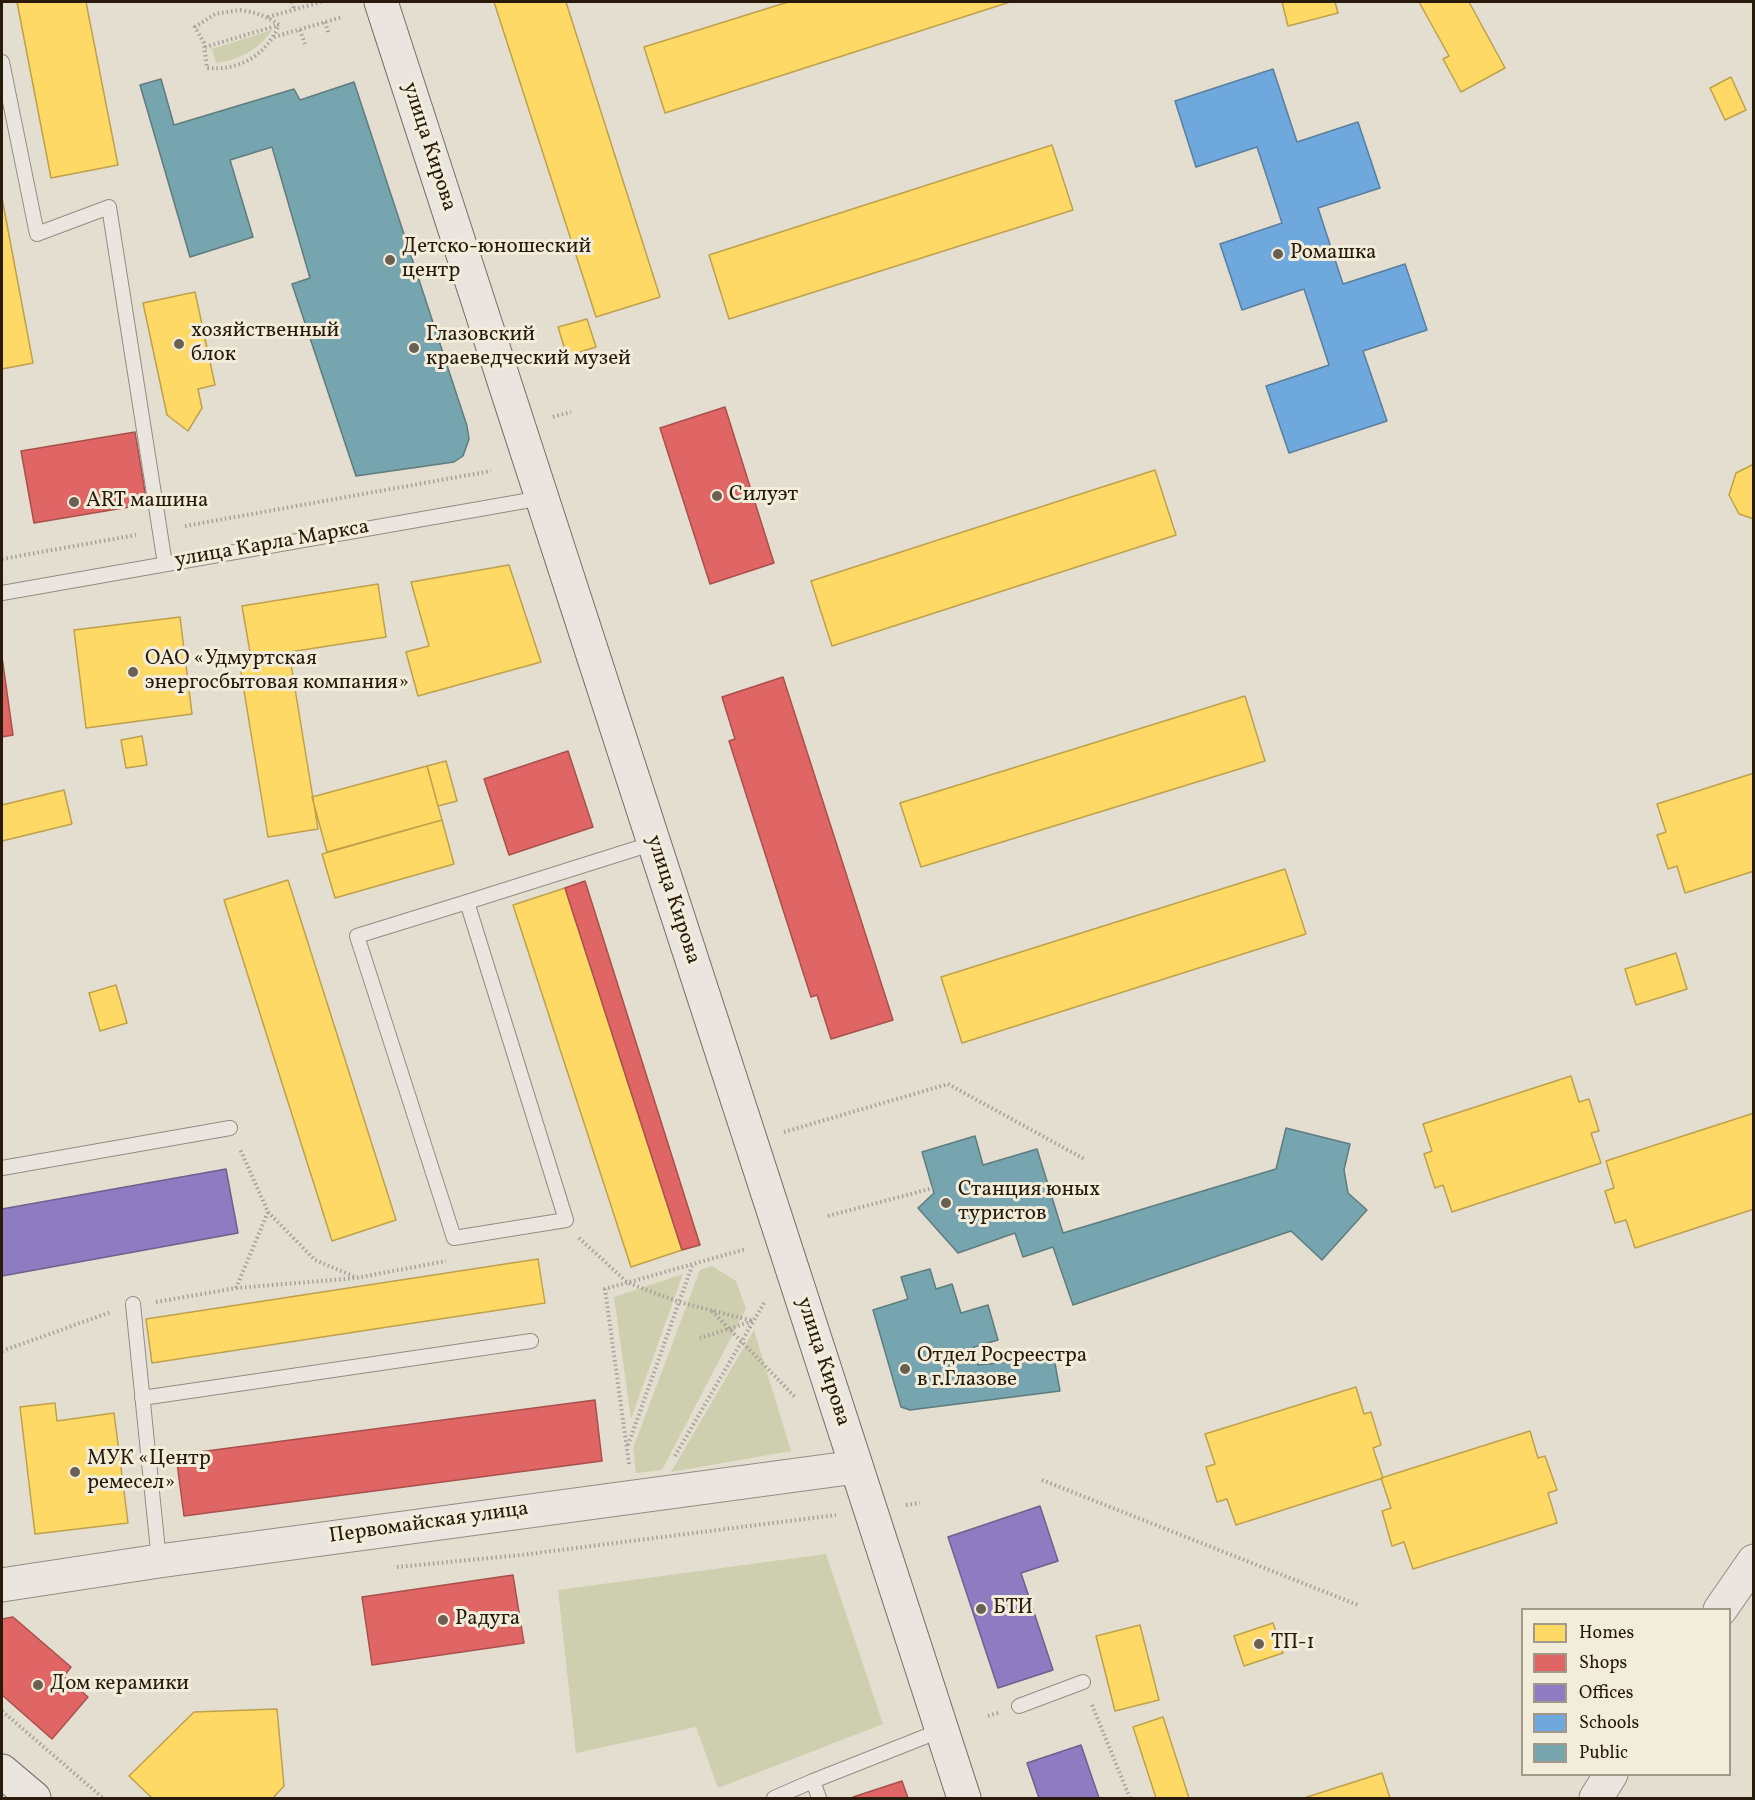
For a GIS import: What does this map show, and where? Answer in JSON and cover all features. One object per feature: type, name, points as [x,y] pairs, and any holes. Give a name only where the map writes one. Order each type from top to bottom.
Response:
[{"type":"main road","name":"улица Кирова","points":[[381,2],[964,1798]]},
{"type":"main road","name":"Первомайская улица","points":[[2,1586],[159,1561],[856,1467]]},
{"type":"main road","points":[[1721,1608],[1754,1561]]},
{"type":"main road","points":[[2,1771],[34,1798]]},
{"type":"main road","points":[[1596,1798],[1610,1776]]},
{"type":"lane","points":[[2,62],[37,234],[109,207],[165,564]]},
{"type":"lane","name":"улица Карла Маркса","points":[[2,593],[542,498]]},
{"type":"lane","points":[[467,902],[566,1220],[454,1238],[357,936],[654,843]]},
{"type":"lane","points":[[2,1168],[230,1128]]},
{"type":"lane","points":[[133,1304],[159,1561]]},
{"type":"lane","points":[[142,1398],[531,1341]]},
{"type":"lane","points":[[1019,1706],[1083,1682]]},
{"type":"lane","points":[[774,1798],[942,1730]]},
{"type":"lane","points":[[813,1781],[819,1798]]},
{"type":"path","points":[[292,2],[294,9]]},
{"type":"path","points":[[268,17],[319,2]]},
{"type":"path","points":[[240,10],[268,17],[279,25],[265,48],[253,58],[242,64],[207,69],[205,46],[195,27],[215,14],[240,10]]},
{"type":"path","points":[[273,37],[342,17]]},
{"type":"path","points":[[325,22],[329,35]]},
{"type":"path","points":[[205,46],[279,25]]},
{"type":"path","points":[[300,30],[305,44]]},
{"type":"path","points":[[2,559],[491,471]]},
{"type":"path","points":[[802,1127],[948,1084],[1086,1160]]},
{"type":"path","points":[[230,1128],[268,1212],[315,1260],[356,1278]]},
{"type":"path","points":[[828,1216],[933,1188]]},
{"type":"path","points":[[236,1288],[268,1212]]},
{"type":"path","points":[[566,1220],[578,1238],[628,1283],[679,1302],[753,1321]]},
{"type":"path","points":[[630,1469],[605,1289],[746,1250]]},
{"type":"path","points":[[2,1351],[133,1304],[236,1288],[356,1278],[450,1261]]},
{"type":"path","points":[[627,1448],[692,1265]]},
{"type":"path","points":[[669,1465],[764,1303]]},
{"type":"path","points":[[711,1310],[795,1397]]},
{"type":"path","points":[[700,1338],[753,1321]]},
{"type":"path","points":[[1042,1480],[1358,1605]]},
{"type":"path","points":[[1083,1682],[1130,1798]]},
{"type":"path","points":[[2,1712],[103,1798]]},
{"type":"green space","points":[[272,30],[261,43],[247,53],[216,63],[212,49]]},
{"type":"green space","points":[[712,1266],[736,1281],[746,1309],[662,1470],[636,1473],[633,1448],[700,1270]]},
{"type":"green space","points":[[683,1274],[631,1419],[614,1297]]},
{"type":"green space","points":[[754,1330],[791,1451],[671,1472]]},
{"type":"green space","points":[[826,1554],[883,1724],[718,1788],[696,1727],[576,1753],[558,1590]]},
{"type":"building: Homes","points":[[17,2],[86,2],[118,165],[51,178]]},
{"type":"building: Homes","points":[[494,2],[566,2],[660,297],[596,317]]},
{"type":"building: Homes","points":[[788,2],[1010,2],[665,113],[644,47]]},
{"type":"building: Homes","points":[[1282,2],[1335,2],[1338,13],[1288,26]]},
{"type":"building: Homes","points":[[1419,2],[1469,2],[1505,68],[1461,92],[1443,59],[1449,56]]},
{"type":"building: Homes","points":[[1731,77],[1746,110],[1725,120],[1710,88]]},
{"type":"building: Homes","points":[[1052,145],[1073,210],[729,319],[709,255]]},
{"type":"building: Homes","points":[[2,198],[33,363],[2,369]]},
{"type":"building: Homes","name":"хозяйственный блок","points":[[195,292],[215,385],[198,389],[202,408],[188,431],[167,415],[143,303]]},
{"type":"building: Homes","points":[[587,319],[596,347],[567,356],[558,327]]},
{"type":"building: Homes","points":[[1754,464],[1754,519],[1739,514],[1729,495],[1736,473]]},
{"type":"building: Homes","points":[[1155,470],[1176,535],[832,646],[811,581]]},
{"type":"building: Homes","points":[[509,565],[541,662],[418,696],[406,652],[429,646],[411,582]]},
{"type":"building: Homes","points":[[378,584],[386,637],[251,658],[242,606]]},
{"type":"building: Homes","name":"ОАО «Удмуртская энергосбытовая компания»","points":[[180,617],[192,714],[86,728],[74,630]]},
{"type":"building: Homes","points":[[289,652],[318,829],[268,837],[239,660]]},
{"type":"building: Homes","points":[[1245,696],[1265,761],[921,867],[900,803]]},
{"type":"building: Homes","points":[[142,736],[147,765],[126,768],[121,740]]},
{"type":"building: Homes","points":[[446,761],[457,801],[438,806],[427,766]]},
{"type":"building: Homes","points":[[427,766],[442,820],[327,852],[312,797]]},
{"type":"building: Homes","points":[[1754,773],[1754,871],[1685,893],[1677,866],[1668,869],[1657,835],[1666,832],[1657,804]]},
{"type":"building: Homes","points":[[64,790],[72,824],[2,841],[2,805]]},
{"type":"building: Homes","points":[[442,820],[454,864],[335,898],[322,854]]},
{"type":"building: Homes","points":[[1285,869],[1306,934],[962,1043],[941,977]]},
{"type":"building: Homes","points":[[288,880],[396,1220],[332,1241],[224,900]]},
{"type":"building: Homes","points":[[565,888],[682,1250],[631,1267],[513,905]]},
{"type":"building: Homes","points":[[1676,953],[1687,989],[1636,1005],[1625,969]]},
{"type":"building: Homes","points":[[116,985],[127,1023],[100,1031],[89,993]]},
{"type":"building: Homes","points":[[1571,1076],[1579,1102],[1589,1099],[1599,1131],[1591,1133],[1601,1163],[1452,1212],[1443,1185],[1435,1188],[1424,1154],[1432,1151],[1423,1124]]},
{"type":"building: Homes","points":[[1754,1113],[1754,1209],[1635,1248],[1626,1220],[1615,1223],[1605,1191],[1614,1188],[1606,1161]]},
{"type":"building: Homes","points":[[538,1259],[545,1303],[152,1363],[146,1319]]},
{"type":"building: Homes","points":[[1356,1387],[1364,1414],[1371,1412],[1381,1445],[1373,1448],[1383,1478],[1236,1525],[1227,1499],[1217,1502],[1206,1467],[1215,1464],[1205,1434]]},
{"type":"building: Homes","name":"МУК «Центр ремесел»","points":[[55,1403],[57,1421],[114,1413],[128,1523],[35,1534],[20,1407]]},
{"type":"building: Homes","points":[[1530,1431],[1538,1458],[1545,1456],[1557,1490],[1548,1493],[1557,1523],[1413,1569],[1404,1542],[1392,1546],[1382,1511],[1391,1508],[1381,1478]]},
{"type":"building: Homes","name":"ТП-1","points":[[1273,1623],[1283,1653],[1244,1666],[1234,1636]]},
{"type":"building: Homes","points":[[1140,1625],[1159,1700],[1115,1711],[1096,1636]]},
{"type":"building: Homes","points":[[277,1709],[284,1786],[273,1798],[152,1798],[129,1776],[194,1712]]},
{"type":"building: Homes","points":[[1163,1717],[1189,1798],[1156,1798],[1133,1727]]},
{"type":"building: Homes","points":[[1382,1773],[1390,1798],[1304,1798]]},
{"type":"building: Shops","name":"Силуэт","points":[[725,407],[774,563],[710,584],[660,428]]},
{"type":"building: Shops","points":[[135,432],[147,504],[34,523],[21,451]]},
{"type":"building: Shops","points":[[2,657],[13,735],[2,737]]},
{"type":"building: Shops","points":[[783,677],[893,1020],[831,1039],[817,995],[811,997],[729,741],[735,739],[722,697]]},
{"type":"building: Shops","points":[[568,751],[593,827],[509,855],[484,779]]},
{"type":"building: Shops","points":[[585,881],[700,1245],[682,1250],[565,888]]},
{"type":"building: Shops","points":[[595,1400],[602,1461],[184,1516],[176,1455]]},
{"type":"building: Shops","name":"Радуга","points":[[513,1575],[524,1643],[372,1665],[362,1597]]},
{"type":"building: Shops","name":"Дом керамики","points":[[13,1617],[71,1667],[64,1676],[88,1697],[52,1739],[2,1695],[2,1619]]},
{"type":"building: Shops","points":[[902,1781],[908,1798],[853,1797]]},
{"type":"building: Offices","points":[[226,1169],[238,1233],[2,1276],[2,1209]]},
{"type":"building: Offices","points":[[1040,1506],[1058,1561],[1021,1573],[1053,1670],[998,1688],[948,1537]]},
{"type":"building: Offices","points":[[1081,1745],[1099,1798],[1039,1798],[1027,1763]]},
{"type":"building: Schools","name":"Ромашка","points":[[1273,69],[1297,142],[1358,122],[1380,188],[1318,208],[1343,284],[1405,264],[1427,330],[1363,351],[1387,421],[1289,453],[1266,386],[1329,365],[1304,289],[1242,310],[1220,244],[1282,223],[1257,147],[1196,167],[1175,101]]},
{"type":"building: Public","points":[[161,79],[174,125],[294,89],[300,100],[354,82],[467,426],[469,439],[463,456],[454,462],[356,476],[292,284],[310,278],[272,147],[230,160],[253,237],[190,257],[140,85]]},
{"type":"building: Public","points":[[1286,1128],[1350,1144],[1344,1170],[1348,1193],[1367,1210],[1322,1260],[1291,1231],[1073,1305],[1053,1247],[1023,1257],[1015,1233],[958,1253],[918,1208],[934,1193],[922,1152],[975,1136],[983,1165],[1037,1149],[1063,1233],[1276,1169]]},
{"type":"building: Public","points":[[930,1269],[936,1289],[952,1284],[961,1313],[988,1305],[998,1340],[974,1347],[978,1365],[1054,1358],[1060,1391],[910,1410],[901,1407],[873,1310],[908,1299],[901,1277]]},
{"type":"place","name":"Ромашка","points":[[1278,254]]},
{"type":"place","name":"Детско-юношеский центр","points":[[390,260]]},
{"type":"place","name":"хозяйственный блок","points":[[179,344]]},
{"type":"place","name":"Глазовский краеведческий музей","points":[[414,348]]},
{"type":"place","name":"Силуэт","points":[[717,496]]},
{"type":"place","name":"ART машина","points":[[74,502]]},
{"type":"place","name":"ОАО «Удмуртская энергосбытовая компания»","points":[[133,672]]},
{"type":"place","name":"Станция юных туристов","points":[[946,1203]]},
{"type":"place","name":"Отдел Росреестра в г.Глазове","points":[[905,1369]]},
{"type":"place","name":"МУК «Центр ремесел»","points":[[75,1472]]},
{"type":"place","name":"БТИ","points":[[981,1609]]},
{"type":"place","name":"Радуга","points":[[443,1620]]},
{"type":"place","name":"ТП-1","points":[[1259,1644]]},
{"type":"place","name":"Дом керамики","points":[[38,1685]]}]
